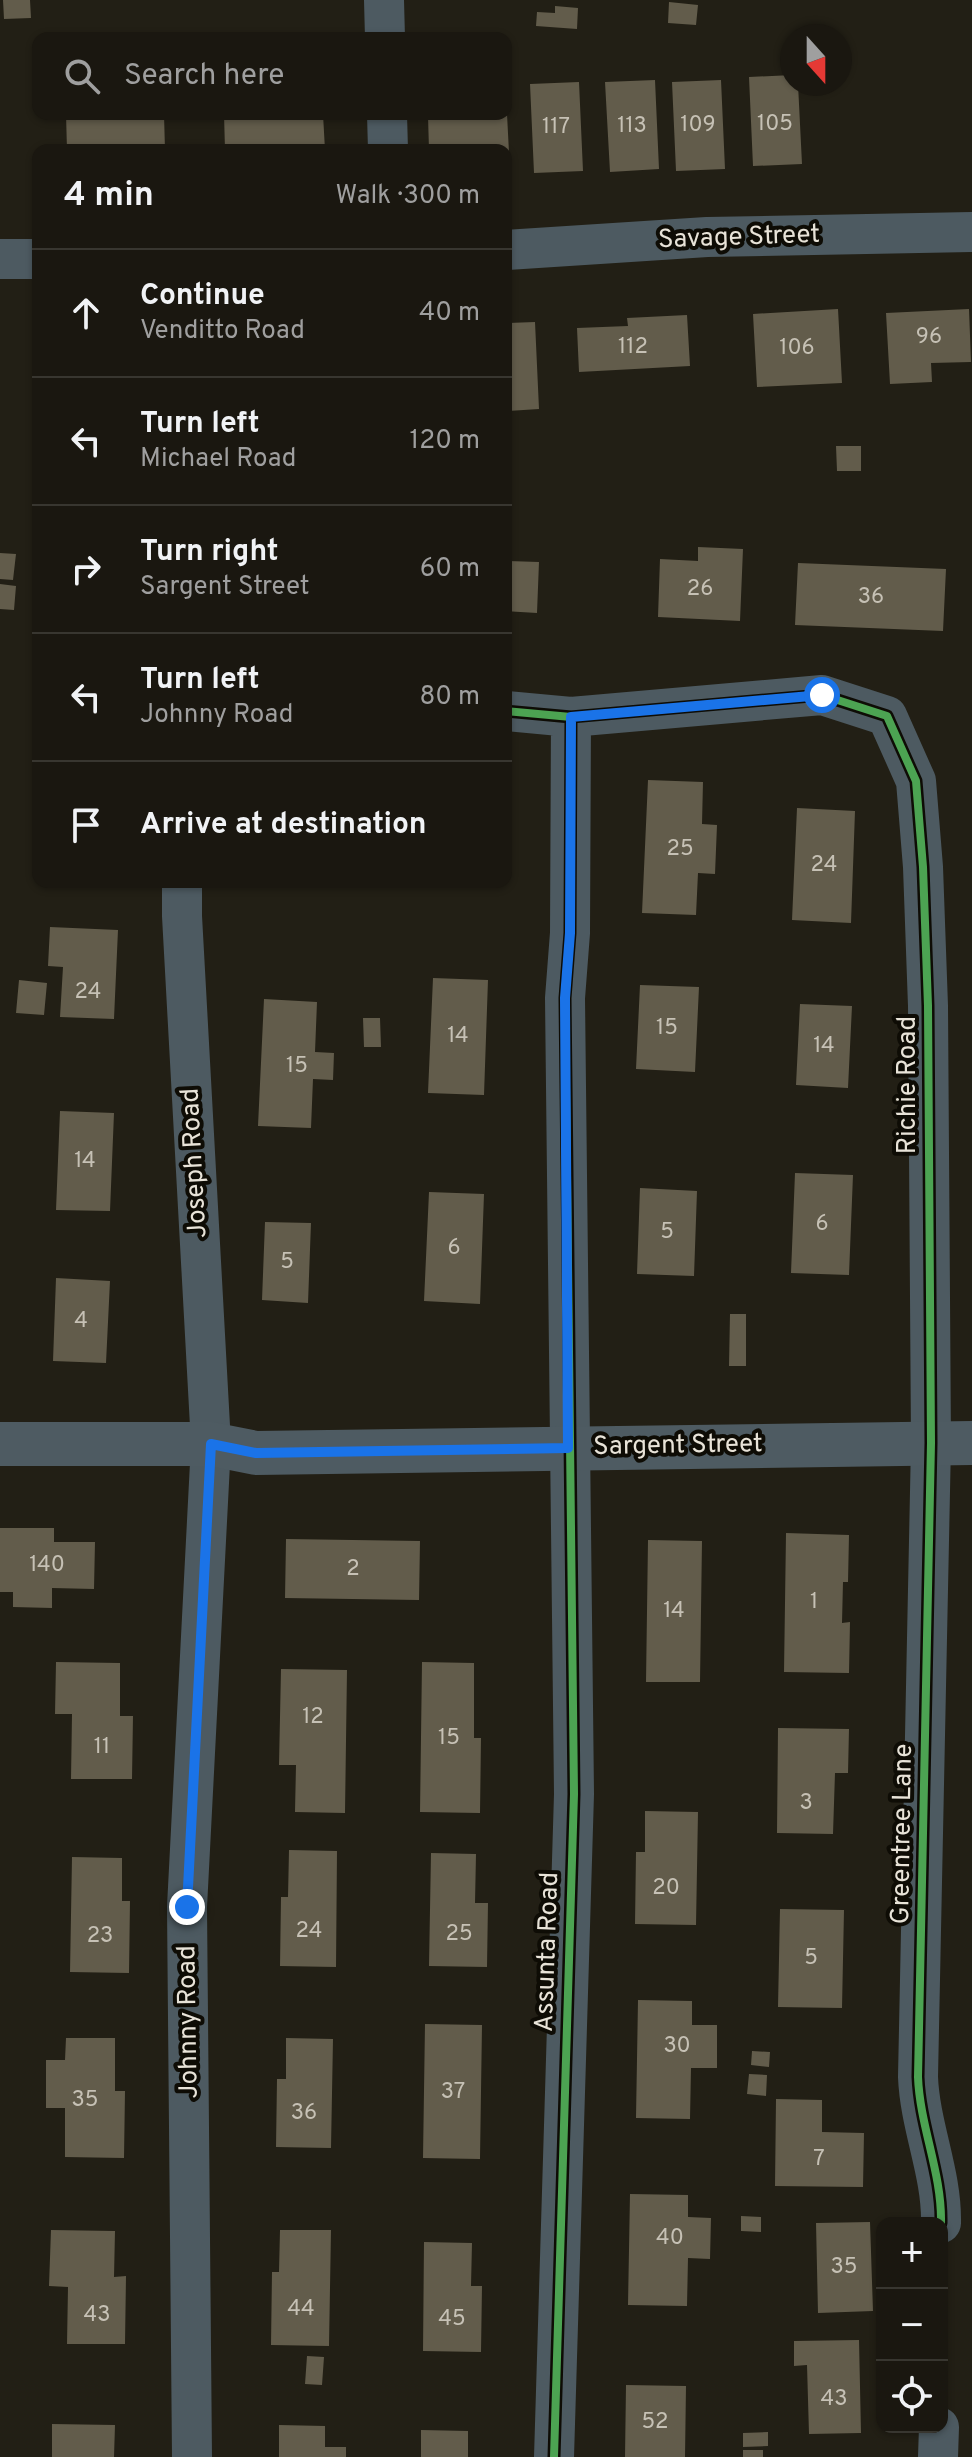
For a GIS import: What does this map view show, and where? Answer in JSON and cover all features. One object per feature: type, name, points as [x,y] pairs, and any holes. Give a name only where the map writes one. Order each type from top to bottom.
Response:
[{"type":"street","points":[[384,0],[385,32]]},
{"type":"street","points":[[387,120],[388,144]]},
{"type":"street","name":"Savage Street","points":[[512,250],[707,237],[972,232]]},
{"type":"street","points":[[0,259],[32,259]]},
{"type":"street","name":"Richie Road","points":[[571,717],[822,695],[887,716],[916,781],[952,1443]]},
{"type":"street","points":[[512,712],[571,717]]},
{"type":"street","name":"Assunta Road","points":[[554,2457],[574,1794],[565,998],[570,933],[571,717]]},
{"type":"street","name":"Joseph Road","points":[[182,888],[211,1444]]},
{"type":"street","name":"Sargent Street","points":[[0,1444],[211,1444],[256,1453],[952,1443]]},
{"type":"street","name":"Greentree Lane","points":[[941,2217],[939,2189],[921,2108],[918,2077],[952,1443]]},
{"type":"street","name":"Johnny Road","points":[[192,2457],[187,1907],[211,1444]]},
{"type":"street","points":[[938,2457],[939,2433]]},
{"type":"building","points":[[3,0],[30,0],[31,18],[4,19]]},
{"type":"building","points":[[669,2],[698,5],[696,25],[668,23]]},
{"type":"building","points":[[555,6],[578,8],[577,29],[536,26],[537,12],[555,13]]},
{"type":"building","points":[[780,76],[780,96],[799,96],[802,164],[753,166],[749,77]]},
{"type":"building","points":[[655,80],[659,169],[610,172],[605,82]]},
{"type":"building","points":[[721,80],[725,169],[676,171],[672,82]]},
{"type":"building","points":[[579,82],[583,171],[534,173],[530,84]]},
{"type":"building","points":[[66,120],[164,120],[165,144],[67,144]]},
{"type":"building","points":[[224,120],[323,120],[325,144],[225,144]]},
{"type":"building","points":[[428,120],[507,120],[509,144],[429,144]]},
{"type":"building","points":[[838,309],[842,383],[757,387],[753,314]]},
{"type":"building","points":[[969,309],[971,362],[931,363],[932,382],[890,384],[886,313]]},
{"type":"building","points":[[687,315],[690,366],[579,372],[577,328],[628,326],[627,318]]},
{"type":"building","points":[[535,322],[539,409],[512,411],[512,323]]},
{"type":"building","points":[[836,446],[861,446],[861,471],[837,471]]},
{"type":"building","points":[[698,547],[743,549],[740,621],[658,617],[660,559],[698,561]]},
{"type":"building","points":[[0,553],[16,554],[13,580],[0,579]]},
{"type":"building","points":[[512,561],[539,562],[537,613],[512,611]]},
{"type":"building","points":[[798,563],[946,569],[943,631],[795,625]]},
{"type":"building","points":[[0,584],[16,586],[14,610],[0,609]]},
{"type":"building","points":[[648,780],[703,782],[702,824],[717,825],[715,874],[698,873],[696,915],[642,913]]},
{"type":"building","points":[[797,808],[855,811],[851,923],[792,920]]},
{"type":"building","points":[[50,927],[118,930],[114,1019],[60,1017],[63,967],[48,966]]},
{"type":"building","points":[[433,978],[488,980],[484,1095],[428,1093]]},
{"type":"building","points":[[19,980],[47,983],[44,1015],[16,1013]]},
{"type":"building","points":[[640,985],[699,987],[695,1072],[636,1069]]},
{"type":"building","points":[[264,999],[317,1002],[315,1052],[334,1053],[333,1080],[313,1079],[311,1128],[258,1126]]},
{"type":"building","points":[[800,1004],[852,1006],[848,1088],[796,1085]]},
{"type":"building","points":[[363,1018],[380,1018],[381,1047],[364,1047]]},
{"type":"building","points":[[60,1111],[114,1113],[110,1211],[56,1210]]},
{"type":"building","points":[[795,1173],[853,1175],[849,1275],[791,1273]]},
{"type":"building","points":[[640,1188],[697,1191],[694,1276],[637,1274]]},
{"type":"building","points":[[429,1192],[484,1194],[480,1304],[424,1301]]},
{"type":"building","points":[[265,1222],[311,1223],[308,1303],[262,1300]]},
{"type":"building","points":[[56,1278],[110,1281],[106,1363],[53,1361]]},
{"type":"building","points":[[730,1314],[746,1314],[746,1366],[729,1366]]},
{"type":"building","points":[[0,1528],[54,1528],[54,1542],[95,1542],[94,1589],[52,1588],[52,1608],[13,1607],[13,1592],[0,1592]]},
{"type":"building","points":[[786,1533],[849,1535],[848,1582],[843,1582],[842,1623],[850,1622],[849,1673],[784,1672]]},
{"type":"building","points":[[286,1539],[420,1541],[419,1600],[285,1598]]},
{"type":"building","points":[[648,1540],[702,1541],[700,1682],[646,1682]]},
{"type":"building","points":[[56,1662],[120,1663],[120,1716],[133,1716],[132,1779],[71,1779],[72,1714],[55,1714]]},
{"type":"building","points":[[422,1662],[474,1663],[474,1738],[481,1738],[480,1813],[420,1812]]},
{"type":"building","points":[[281,1669],[347,1670],[345,1813],[295,1812],[296,1765],[279,1765]]},
{"type":"building","points":[[778,1728],[849,1729],[848,1773],[835,1773],[833,1834],[777,1833]]},
{"type":"building","points":[[645,1811],[698,1812],[696,1925],[635,1924],[636,1852],[645,1852]]},
{"type":"building","points":[[289,1850],[337,1851],[336,1967],[280,1966],[281,1897],[288,1897]]},
{"type":"building","points":[[431,1853],[476,1854],[475,1903],[488,1903],[487,1967],[429,1966]]},
{"type":"building","points":[[72,1857],[122,1858],[122,1901],[130,1901],[129,1973],[70,1972]]},
{"type":"building","points":[[780,1909],[844,1910],[842,2008],[778,2007]]},
{"type":"building","points":[[638,2000],[692,2001],[692,2025],[717,2025],[717,2068],[691,2068],[690,2119],[636,2118]]},
{"type":"building","points":[[425,2024],[482,2025],[480,2159],[423,2158]]},
{"type":"building","points":[[66,2038],[115,2038],[115,2091],[125,2091],[124,2158],[65,2157],[65,2108],[46,2108],[46,2060],[65,2060]]},
{"type":"building","points":[[286,2038],[333,2039],[331,2148],[276,2147],[277,2079],[286,2079]]},
{"type":"building","points":[[752,2051],[770,2052],[769,2067],[751,2065]]},
{"type":"building","points":[[749,2074],[767,2075],[766,2096],[747,2094]]},
{"type":"building","points":[[776,2099],[822,2100],[822,2132],[864,2133],[863,2187],[775,2186]]},
{"type":"building","points":[[630,2194],[688,2195],[688,2217],[711,2218],[710,2259],[688,2258],[687,2306],[628,2305]]},
{"type":"building","points":[[741,2216],[761,2217],[761,2232],[741,2231]]},
{"type":"building","points":[[870,2222],[873,2311],[818,2313],[816,2223]]},
{"type":"building","points":[[51,2230],[115,2231],[114,2277],[126,2276],[125,2344],[67,2344],[68,2287],[49,2286]]},
{"type":"building","points":[[280,2230],[331,2230],[329,2346],[271,2345],[272,2272],[279,2272]]},
{"type":"building","points":[[424,2242],[472,2243],[471,2286],[482,2286],[481,2352],[423,2351]]},
{"type":"building","points":[[859,2340],[861,2433],[809,2434],[807,2365],[794,2366],[794,2341]]},
{"type":"building","points":[[307,2356],[324,2357],[322,2385],[305,2384]]},
{"type":"building","points":[[626,2385],[686,2386],[685,2457],[625,2457]]},
{"type":"building","points":[[52,2424],[115,2425],[114,2457],[52,2457]]},
{"type":"building","points":[[279,2425],[325,2426],[325,2447],[346,2447],[346,2457],[279,2457]]},
{"type":"building","points":[[421,2430],[468,2431],[468,2457],[421,2457]]},
{"type":"building","points":[[768,2432],[768,2446],[743,2447],[743,2433]]},
{"type":"building","points":[[743,2450],[763,2450],[763,2457],[743,2457]]},
{"type":"cycle path","points":[[512,712],[571,717],[822,695],[887,716],[916,781],[923,867],[928,1006],[931,1443],[918,2077],[941,2217]]},
{"type":"cycle path","points":[[554,2457],[574,1794],[565,998],[570,933],[571,717]]},
{"type":"route","points":[[187,1907],[211,1444],[256,1453],[568,1448],[565,998],[570,933],[571,717],[822,695]]}]
